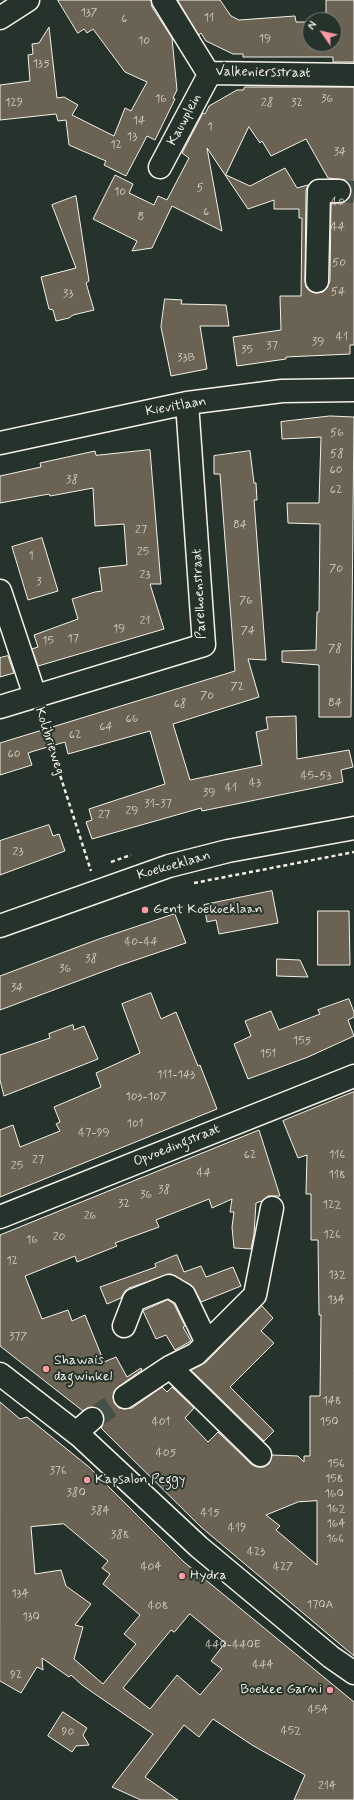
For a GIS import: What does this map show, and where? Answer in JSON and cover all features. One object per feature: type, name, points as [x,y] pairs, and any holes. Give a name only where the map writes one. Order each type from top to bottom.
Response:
[{"type":"street","points":[[0,18],[28,0]]},
{"type":"street","name":"Valkeniersstraat","points":[[163,0],[210,73],[354,75]]},
{"type":"street","name":"Kauwplein","points":[[160,167],[210,73]]},
{"type":"street","points":[[317,281],[319,191],[339,191]]},
{"type":"street","name":"Kievitlaan","points":[[0,443],[187,403],[282,391],[354,390]]},
{"type":"street","name":"Parelhoenstraat","points":[[0,707],[204,645],[187,403]]},
{"type":"street","name":"Kolibrieweg","points":[[0,591],[35,696]]},
{"type":"street","name":"Koekoeklaan","points":[[0,926],[97,890],[169,866],[228,852],[354,828]]},
{"type":"street","name":"Opvoedingstraat","points":[[0,1217],[354,1076]]},
{"type":"street","points":[[125,1397],[170,1367],[196,1354],[255,1295],[272,1208]]},
{"type":"street","points":[[124,1326],[134,1300],[169,1286],[184,1295],[207,1344]]},
{"type":"street","points":[[170,1367],[260,1455]]},
{"type":"street","points":[[0,1374],[76,1433],[199,1547],[331,1657],[354,1673]]},
{"type":"street","points":[[76,1433],[92,1420]]},
{"type":"path","name":"Kolibrieweg","points":[[35,696],[97,890]]},
{"type":"path","points":[[189,884],[354,852]]},
{"type":"building","points":[[58,0],[151,0],[152,7],[172,38],[177,90],[173,98],[175,99],[155,140],[147,136],[126,176],[104,165],[106,161],[69,145],[66,120],[58,121],[56,114],[0,120],[0,85],[30,81],[28,55],[33,54],[32,44],[39,43],[49,27],[57,98],[64,97],[78,105],[72,115],[114,136],[125,108],[131,111],[147,82],[125,72],[93,29],[87,33],[84,29],[78,33]]},
{"type":"building","points":[[178,0],[220,0],[231,16],[239,20],[295,16],[296,22],[302,22],[302,52],[342,52],[342,12],[326,12],[326,0],[354,0],[354,62],[333,62],[333,57],[243,57],[243,54],[233,54],[206,41],[201,33],[199,35]]},
{"type":"building","points":[[245,87],[354,87],[354,345],[350,345],[350,354],[286,357],[286,359],[237,366],[233,337],[281,330],[280,296],[301,296],[302,218],[299,218],[299,209],[274,209],[274,200],[248,209],[207,148],[222,231],[172,206],[152,248],[132,251],[137,241],[93,219],[115,175],[133,184],[129,193],[154,205],[158,196],[167,200],[189,158],[182,153],[203,113],[205,114],[209,106],[237,90],[243,90]],"holes":[[[249,127],[260,143],[262,141],[271,156],[306,139],[328,178],[345,180],[350,185],[350,197],[346,202],[331,204],[330,281],[327,288],[323,292],[316,293],[310,291],[306,287],[305,281],[306,191],[308,185],[297,188],[285,168],[250,186],[226,175]]]},
{"type":"building","points":[[76,196],[89,281],[86,283],[94,310],[56,321],[53,310],[49,309],[41,277],[76,268],[52,205]]},
{"type":"building","points":[[165,299],[182,300],[181,304],[226,305],[229,326],[200,326],[207,369],[171,376],[161,327]]},
{"type":"building","points":[[330,416],[354,417],[351,717],[319,717],[319,665],[282,662],[282,651],[316,650],[317,612],[319,612],[320,524],[288,523],[287,503],[319,503],[321,437],[282,439],[281,422]]},
{"type":"building","points":[[150,450],[161,584],[150,584],[164,629],[38,666],[32,649],[38,647],[34,635],[78,619],[72,599],[102,591],[99,568],[127,565],[124,524],[95,526],[93,488],[0,503],[0,476],[41,467],[40,463],[95,451],[96,455]]},
{"type":"building","points":[[250,451],[254,483],[256,483],[257,500],[254,500],[266,660],[248,659],[259,697],[173,724],[190,780],[262,765],[256,732],[268,729],[266,717],[296,716],[297,759],[349,750],[353,767],[341,770],[343,782],[202,811],[201,808],[92,839],[86,822],[92,820],[89,809],[165,784],[150,731],[68,754],[65,742],[34,751],[28,753],[32,765],[0,775],[0,743],[235,671],[220,474],[214,474],[214,456]]},
{"type":"building","points":[[42,538],[58,591],[28,600],[12,547]]},
{"type":"building","points":[[8,656],[14,673],[0,677],[0,658]]},
{"type":"building","points":[[49,825],[53,836],[59,834],[65,851],[0,875],[0,841]]},
{"type":"building","points":[[272,891],[278,923],[219,934],[216,920],[207,922],[204,905]]},
{"type":"building","points":[[318,911],[349,911],[350,965],[318,965]]},
{"type":"building","points":[[175,914],[186,943],[118,966],[0,1010],[0,976],[99,939]]},
{"type":"building","points":[[277,959],[300,960],[308,977],[277,976]]},
{"type":"building","points":[[151,993],[161,1019],[176,1012],[198,1066],[200,1065],[217,1109],[0,1197],[0,1130],[13,1125],[20,1147],[60,1131],[56,1124],[60,1122],[54,1107],[101,1087],[96,1073],[140,1053],[122,1004]]},
{"type":"building","points":[[349,999],[354,1012],[354,1017],[348,1020],[354,1036],[308,1057],[248,1079],[234,1044],[251,1036],[245,1021],[271,1011],[279,1030],[320,1014],[318,1010]]},
{"type":"building","points":[[73,1025],[74,1030],[84,1026],[98,1059],[4,1096],[0,1080],[0,1055],[50,1038],[49,1034]]},
{"type":"building","points":[[354,1092],[354,1656],[201,1527],[101,1428],[104,1423],[104,1417],[101,1411],[96,1407],[90,1407],[83,1411],[0,1346],[0,1235],[259,1130],[280,1196],[268,1196],[262,1201],[256,1203],[254,1234],[251,1249],[234,1248],[232,1227],[234,1212],[230,1212],[232,1199],[212,1208],[209,1199],[156,1220],[159,1227],[115,1243],[117,1246],[77,1262],[75,1256],[25,1276],[42,1319],[68,1310],[72,1321],[85,1315],[104,1362],[116,1357],[127,1377],[141,1368],[142,1370],[114,1391],[113,1398],[115,1404],[119,1408],[132,1408],[162,1387],[167,1392],[172,1387],[194,1408],[185,1418],[208,1442],[218,1432],[251,1464],[257,1467],[264,1467],[269,1464],[272,1455],[298,1456],[304,1462],[304,1456],[310,1456],[310,1396],[320,1396],[321,1315],[319,1315],[318,1240],[311,1240],[311,1194],[306,1194],[307,1155],[298,1158],[283,1121]],"holes":[[[317,1501],[317,1565],[276,1530],[280,1526],[266,1515],[298,1502]]]},
{"type":"building","points":[[177,1255],[184,1272],[201,1266],[206,1277],[233,1267],[241,1286],[201,1302],[191,1285],[170,1274],[129,1288],[125,1291],[121,1298],[107,1304],[100,1287],[156,1267],[155,1264]]},
{"type":"building","points":[[168,1300],[174,1304],[185,1326],[183,1327],[191,1341],[175,1350],[166,1335],[156,1339],[143,1311]]},
{"type":"building","points":[[262,1306],[273,1318],[261,1331],[274,1343],[230,1387],[274,1431],[264,1441],[191,1370],[205,1363]]},
{"type":"building","points":[[0,1402],[20,1419],[27,1417],[89,1467],[184,1562],[354,1702],[354,1800],[294,1800],[305,1775],[252,1745],[213,1719],[199,1737],[184,1725],[145,1777],[178,1800],[141,1800],[112,1787],[153,1734],[82,1685],[71,1675],[69,1677],[42,1658],[43,1670],[37,1667],[21,1693],[0,1681]],"holes":[[[64,1524],[108,1561],[102,1568],[110,1574],[103,1584],[140,1615],[124,1634],[136,1644],[103,1684],[74,1659],[83,1627],[75,1625],[91,1604],[66,1586],[61,1570],[35,1574],[31,1527]],[[190,1614],[225,1643],[211,1661],[222,1669],[200,1695],[177,1675],[150,1709],[123,1688],[171,1630],[174,1632]]]},
{"type":"building","points":[[63,1712],[87,1728],[83,1735],[89,1745],[76,1746],[72,1752],[48,1736]]},
{"type":"tunnel","points":[[339,191],[354,192]]},
{"type":"tunnel","points":[[92,1419],[125,1397]]},
{"type":"place","name":"Gent Koekoeklaan","points":[[145,910]]},
{"type":"place","name":"Shawais dagwinkel","points":[[46,1369]]},
{"type":"place","name":"Kapsalon Peggy","points":[[87,1480]]},
{"type":"place","name":"Hydra","points":[[182,1576]]},
{"type":"place","name":"Boekee Garni","points":[[330,1690]]}]
